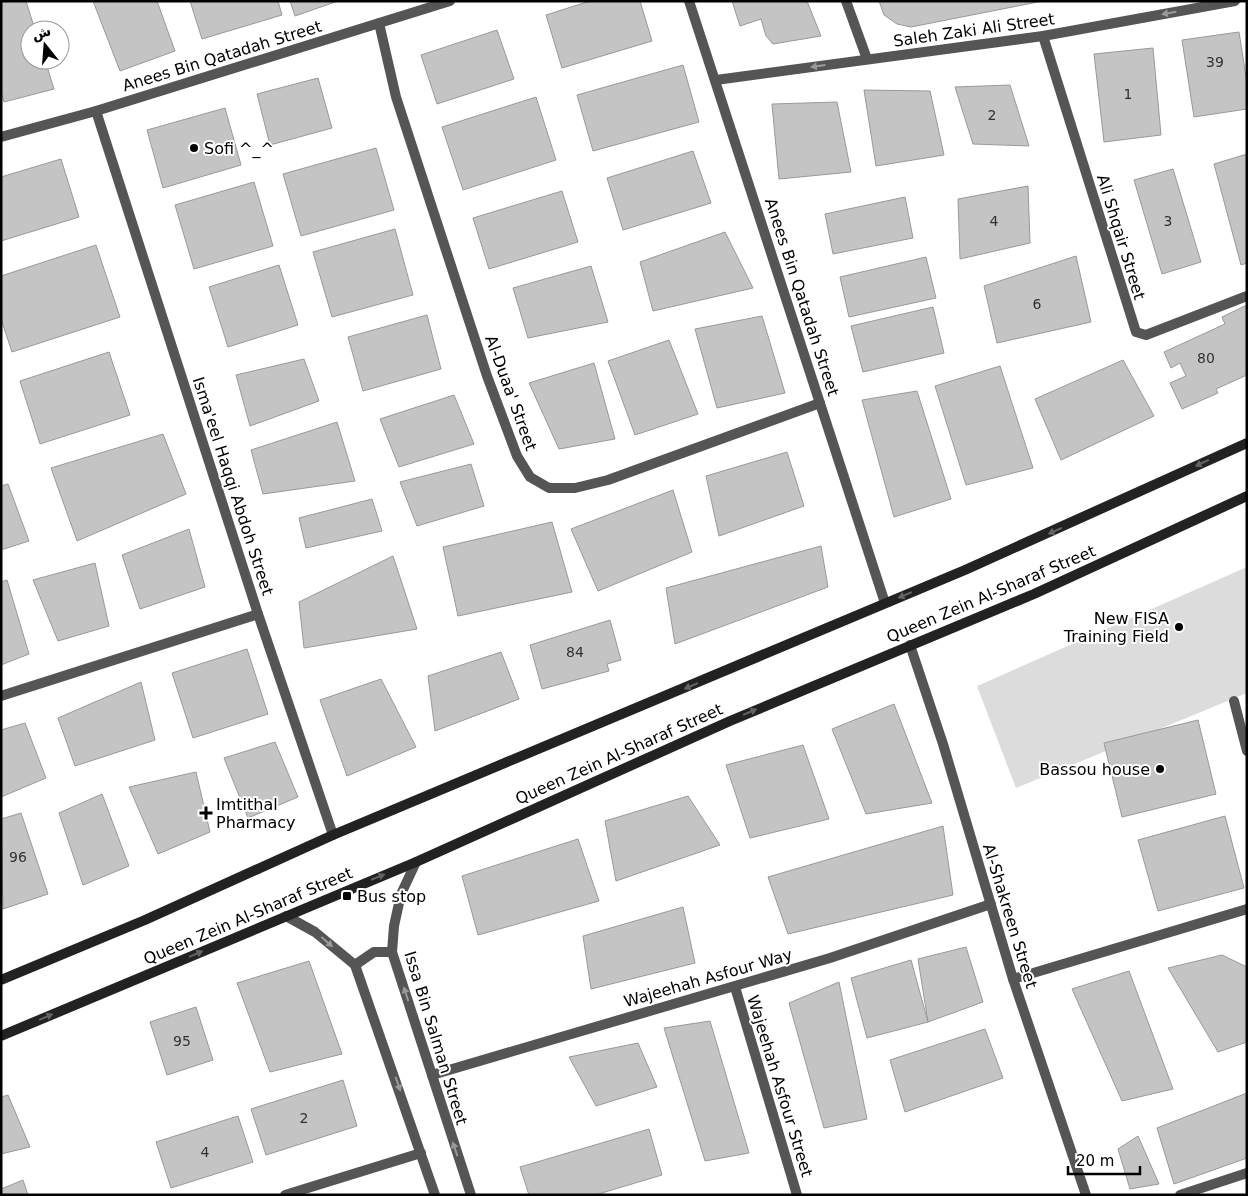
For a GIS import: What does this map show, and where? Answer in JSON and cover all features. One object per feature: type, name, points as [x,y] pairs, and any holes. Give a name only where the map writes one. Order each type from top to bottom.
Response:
[{"type":"main road","name":"Queen Zein Al-Sharaf Street","points":[[1,980],[145,920],[333,835],[1060,529],[1247,443]]},
{"type":"main road","name":"Queen Zein Al-Sharaf Street","points":[[1,1036],[416,862],[721,725],[1034,594],[1247,496]]},
{"type":"street","name":"Anees Bin Qatadah Street","points":[[1,137],[96,111],[450,1]]},
{"type":"street","name":"Anees Bin Qatadah Street","points":[[689,1],[885,603]]},
{"type":"street","points":[[846,1],[866,59]]},
{"type":"street","name":"Saleh Zaki Ali Street","points":[[716,80],[1043,36],[1234,1]]},
{"type":"street","name":"Al-Duaa' Street","points":[[379,23],[396,96],[487,376],[514,448],[530,477],[549,488],[575,488],[608,480],[820,403]]},
{"type":"street","name":"Ali Shqair Street","points":[[1043,36],[1136,332],[1146,335],[1247,296]]},
{"type":"street","name":"Isma'eel Haqqi Abdoh Street","points":[[1,696],[258,614],[96,111]]},
{"type":"street","points":[[258,614],[333,835]]},
{"type":"street","name":"Al-Shakreen Street","points":[[910,645],[943,744],[1013,979],[1086,1195]]},
{"type":"street","points":[[1234,700],[1247,751]]},
{"type":"street","name":"Issa Bin Salman Street","points":[[416,862],[401,894],[394,926],[392,952],[471,1195]]},
{"type":"street","name":"Wajeehah Asfour Way","points":[[432,1074],[830,958],[991,904]]},
{"type":"street","points":[[1013,979],[1247,909]]},
{"type":"street","points":[[286,916],[315,932],[355,965],[435,1195]]},
{"type":"street","points":[[355,965],[374,952],[392,952]]},
{"type":"street","name":"Wajeehah Asfour Street","points":[[734,987],[797,1195]]},
{"type":"street","points":[[285,1195],[421,1153]]},
{"type":"street","points":[[1180,1195],[1247,1173]]},
{"type":"shaded area","name":"New FISA Training Field","points":[[1247,567],[1247,693],[1016,788],[977,686]]},
{"type":"building","points":[[1,1],[26,1],[32,20],[20,20],[20,70],[48,70],[54,89],[4,102],[1,91]]},
{"type":"building","points":[[93,1],[157,1],[175,51],[120,71]]},
{"type":"building","points":[[190,1],[278,1],[282,15],[202,39]]},
{"type":"building","points":[[290,1],[338,1],[295,16]]},
{"type":"building","points":[[590,1],[640,1],[652,41],[562,68],[546,15]]},
{"type":"building","points":[[732,1],[807,1],[821,36],[773,44],[766,36],[761,19],[740,26]]},
{"type":"building","points":[[879,1],[1043,1],[911,27],[897,24],[884,15]]},
{"type":"building","points":[[497,30],[514,79],[437,104],[421,55]]},
{"type":"building","points":[[1239,32],[1247,83],[1247,109],[1194,117],[1182,40]]},
{"type":"building","points":[[1153,48],[1161,135],[1104,142],[1094,54]]},
{"type":"building","points":[[683,65],[699,122],[593,151],[577,95]]},
{"type":"building","points":[[318,78],[332,128],[270,145],[257,94]]},
{"type":"building","points":[[1010,85],[1029,146],[973,144],[955,87]]},
{"type":"building","points":[[864,90],[930,91],[944,155],[876,166]]},
{"type":"building","points":[[536,97],[556,160],[463,190],[442,127]]},
{"type":"building","points":[[837,102],[851,172],[779,179],[772,104]]},
{"type":"building","name":"Sofi ^_^","points":[[225,108],[241,165],[163,188],[147,130]]},
{"type":"building","points":[[376,148],[394,210],[301,236],[283,174]]},
{"type":"building","points":[[693,151],[711,203],[623,230],[607,178]]},
{"type":"building","points":[[1247,154],[1247,263],[1241,265],[1214,164]]},
{"type":"building","points":[[61,159],[79,217],[1,241],[1,177]]},
{"type":"building","points":[[1173,169],[1201,262],[1162,274],[1134,180]]},
{"type":"building","points":[[254,182],[273,246],[194,269],[175,205]]},
{"type":"building","points":[[1028,186],[1030,243],[960,259],[958,199]]},
{"type":"building","points":[[562,191],[578,242],[489,269],[473,218]]},
{"type":"building","points":[[905,197],[913,238],[833,254],[825,214]]},
{"type":"building","points":[[395,229],[413,295],[332,317],[313,252]]},
{"type":"building","points":[[725,232],[753,288],[653,311],[640,262]]},
{"type":"building","points":[[96,245],[120,317],[12,352],[1,319],[1,276]]},
{"type":"building","points":[[1076,256],[1091,322],[997,343],[984,286]]},
{"type":"building","points":[[926,257],[936,298],[849,317],[840,277]]},
{"type":"building","points":[[279,265],[298,325],[228,347],[209,287]]},
{"type":"building","points":[[591,266],[608,322],[528,338],[513,288]]},
{"type":"building","points":[[1247,305],[1247,375],[1216,389],[1218,393],[1182,409],[1170,383],[1186,376],[1180,363],[1171,368],[1164,352],[1225,324],[1222,317]]},
{"type":"building","points":[[933,307],[944,353],[863,372],[851,326]]},
{"type":"building","points":[[427,315],[441,369],[363,391],[348,337]]},
{"type":"building","points":[[762,316],[785,393],[717,408],[695,329]]},
{"type":"building","points":[[669,340],[698,414],[635,435],[608,361]]},
{"type":"building","points":[[109,352],[130,415],[40,444],[20,381]]},
{"type":"building","points":[[304,359],[319,401],[250,426],[236,375]]},
{"type":"building","points":[[1123,360],[1154,416],[1061,460],[1035,399]]},
{"type":"building","points":[[594,363],[615,439],[559,449],[529,383]]},
{"type":"building","points":[[1000,366],[1033,468],[966,485],[935,386]]},
{"type":"building","points":[[917,391],[951,499],[894,517],[862,400]]},
{"type":"building","points":[[454,395],[474,444],[399,467],[380,419]]},
{"type":"building","points":[[337,422],[355,481],[263,494],[251,450]]},
{"type":"building","points":[[163,434],[186,494],[77,541],[51,468]]},
{"type":"building","points":[[787,452],[804,506],[719,536],[706,476]]},
{"type":"building","points":[[471,464],[484,506],[417,526],[400,482]]},
{"type":"building","points":[[8,484],[29,541],[1,550],[1,486]]},
{"type":"building","points":[[673,490],[692,552],[598,591],[571,529]]},
{"type":"building","points":[[372,499],[382,531],[306,548],[299,518]]},
{"type":"building","points":[[552,522],[572,592],[458,616],[443,547]]},
{"type":"building","points":[[189,529],[205,587],[140,609],[122,555]]},
{"type":"building","points":[[821,546],[828,587],[675,644],[666,588]]},
{"type":"building","points":[[393,556],[417,629],[304,648],[299,602]]},
{"type":"building","points":[[95,563],[109,626],[58,641],[33,580]]},
{"type":"building","points":[[7,580],[29,654],[1,665],[1,582]]},
{"type":"building","points":[[610,620],[621,660],[607,664],[609,671],[542,689],[530,645]]},
{"type":"building","points":[[247,649],[268,714],[193,738],[172,673]]},
{"type":"building","points":[[501,652],[519,699],[435,731],[428,676]]},
{"type":"building","points":[[381,679],[416,747],[347,776],[320,700]]},
{"type":"building","points":[[141,682],[155,740],[75,766],[58,718]]},
{"type":"building","points":[[894,704],[932,803],[866,814],[832,729]]},
{"type":"building","name":"Bassou house","points":[[1198,720],[1216,794],[1122,817],[1104,743]]},
{"type":"building","points":[[25,723],[46,778],[1,797],[1,730]]},
{"type":"building","points":[[275,742],[298,797],[248,818],[224,758]]},
{"type":"building","points":[[803,745],[829,819],[750,838],[726,765]]},
{"type":"building","points":[[196,772],[210,832],[158,854],[129,787]]},
{"type":"building","points":[[102,794],[129,866],[83,885],[59,813]]},
{"type":"building","points":[[688,796],[720,845],[616,881],[605,821]]},
{"type":"building","points":[[21,813],[48,894],[3,909],[1,819]]},
{"type":"building","points":[[1225,816],[1244,888],[1158,911],[1138,840]]},
{"type":"building","points":[[943,826],[953,895],[788,934],[768,877]]},
{"type":"building","points":[[578,839],[599,901],[478,935],[462,876]]},
{"type":"building","points":[[683,907],[695,963],[591,989],[583,936]]},
{"type":"building","points":[[966,947],[983,1002],[928,1022],[918,959]]},
{"type":"building","points":[[1222,955],[1247,967],[1247,1042],[1218,1052],[1168,968]]},
{"type":"building","points":[[911,960],[928,1022],[867,1038],[851,978]]},
{"type":"building","points":[[309,961],[342,1054],[270,1072],[237,983]]},
{"type":"building","points":[[1129,971],[1173,1089],[1122,1101],[1072,989]]},
{"type":"building","points":[[839,982],[867,1119],[824,1128],[789,1003]]},
{"type":"building","points":[[196,1007],[213,1060],[167,1075],[150,1022]]},
{"type":"building","points":[[710,1021],[749,1153],[705,1161],[664,1028]]},
{"type":"building","points":[[985,1029],[1003,1078],[905,1112],[890,1060]]},
{"type":"building","points":[[638,1043],[657,1087],[596,1106],[569,1057]]},
{"type":"building","points":[[343,1080],[357,1126],[266,1155],[251,1109]]},
{"type":"building","points":[[1247,1093],[1247,1158],[1174,1184],[1157,1128]]},
{"type":"building","points":[[8,1095],[30,1147],[1,1154],[1,1097]]},
{"type":"building","points":[[238,1116],[253,1162],[171,1188],[156,1142]]},
{"type":"building","points":[[649,1129],[662,1175],[595,1195],[529,1195],[520,1167]]},
{"type":"building","points":[[1138,1136],[1159,1184],[1130,1189],[1118,1149]]},
{"type":"building","points":[[23,1180],[28,1195],[1,1195],[1,1189]]},
{"type":"place","name":"Sofi ^_^","points":[[194,148]]},
{"type":"place","name":"New FISA Training Field","points":[[1179,627]]},
{"type":"place","name":"Bassou house","points":[[1160,769]]},
{"type":"place","name":"Imtithal Pharmacy","points":[[206,813]]},
{"type":"place","name":"Bus stop","points":[[347,896]]}]
